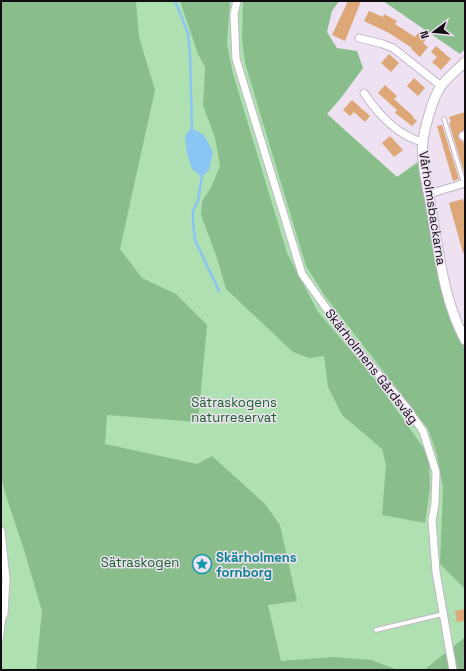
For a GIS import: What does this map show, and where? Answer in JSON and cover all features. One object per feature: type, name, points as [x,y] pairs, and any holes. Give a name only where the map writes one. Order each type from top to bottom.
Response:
[{"type":"street","name":"Skärholmens Gårdsväg","points":[[237,1],[234,14],[236,59],[302,274],[346,336],[406,408],[423,431],[436,472],[432,528],[436,572],[453,670]]},
{"type":"street","points":[[360,38],[393,48],[441,86]]},
{"type":"street","name":"Vårholmsbackarna","points":[[465,62],[441,86],[431,108],[422,142],[423,161],[449,299],[459,329],[465,340]]},
{"type":"street","points":[[364,93],[373,107],[401,133],[422,142]]},
{"type":"street","points":[[429,194],[464,183]]},
{"type":"street","points":[[1,531],[6,579],[4,614]]},
{"type":"lane","points":[[444,119],[464,183]]},
{"type":"lane","points":[[1,639],[4,614]]},
{"type":"lane","points":[[376,630],[444,614]]},
{"type":"green space","name":"Sätraskogens naturreservat","points":[[1,1],[312,1],[327,114],[397,177],[418,161],[444,298],[451,320],[465,348],[465,670],[1,670]]},
{"type":"green space","name":"Sätraskogen","points":[[1,1],[136,1],[139,37],[155,90],[120,249],[142,278],[176,294],[207,325],[198,422],[107,415],[105,444],[197,464],[212,456],[265,504],[280,525],[297,601],[268,605],[281,661],[333,657],[371,660],[398,670],[36,670],[42,611],[1,476]]},
{"type":"green space","points":[[180,1],[230,1],[227,44],[233,74],[287,253],[318,312],[371,374],[423,447],[429,461],[430,488],[425,523],[382,515],[386,465],[382,449],[342,415],[328,387],[324,356],[309,358],[293,352],[226,289],[217,258],[201,215],[202,201],[211,188],[220,166],[215,138],[203,105],[205,67],[198,54]]},
{"type":"green space","points":[[243,1],[339,1],[332,11],[327,32],[337,48],[357,51],[363,68],[327,114],[397,177],[419,162],[444,298],[455,329],[465,348],[465,589],[440,564],[443,488],[436,451],[428,429],[325,296],[306,266],[245,63],[242,39]]},
{"type":"green space","points":[[383,1],[465,1],[465,49],[460,54]]},
{"type":"green space","points":[[465,637],[465,670],[424,670]]},
{"type":"water","points":[[191,128],[204,135],[213,152],[209,170],[202,177],[192,169],[187,154],[185,136]]},
{"type":"building","points":[[348,1],[361,1],[345,41],[332,35]]},
{"type":"building","points":[[369,11],[383,17],[384,14],[397,21],[395,24],[415,37],[419,32],[427,38],[423,43],[428,47],[420,57],[411,49],[412,48],[389,33],[364,21]]},
{"type":"building","points":[[436,46],[451,59],[441,70],[432,62],[437,57],[431,52]]},
{"type":"building","points":[[389,54],[399,63],[391,72],[381,63]]},
{"type":"building","points":[[414,78],[425,88],[418,96],[407,86]]},
{"type":"building","points":[[385,85],[397,96],[394,99],[417,121],[412,126],[395,113],[397,110],[378,93]]},
{"type":"building","points":[[352,100],[370,116],[365,122],[354,112],[350,116],[343,110]]},
{"type":"building","points":[[465,112],[465,130],[460,132],[458,136],[460,140],[463,141],[465,148],[465,175],[449,123],[451,122],[449,117]]},
{"type":"building","points":[[442,125],[459,179],[453,181],[437,126]]},
{"type":"building","points":[[390,136],[403,150],[394,157],[382,143]]},
{"type":"building","points":[[463,199],[465,206],[465,253],[463,253],[449,203]]},
{"type":"building","points":[[465,609],[465,621],[457,622],[455,611]]},
{"type":"waterway","points":[[175,1],[188,33],[192,132]]},
{"type":"waterway","points":[[202,173],[198,201],[193,211],[195,240],[219,291]]},
{"type":"place","name":"Skärholmens fornborg","points":[[202,564]]}]
